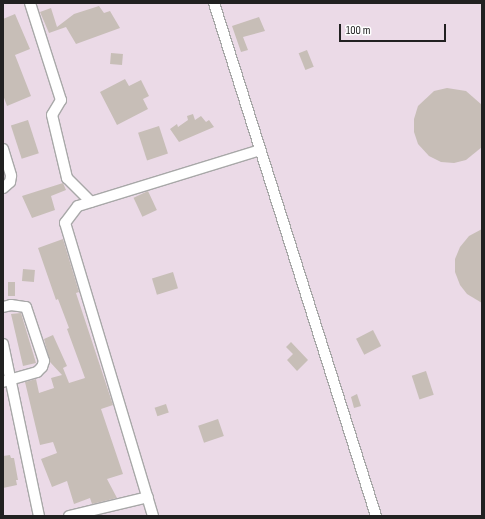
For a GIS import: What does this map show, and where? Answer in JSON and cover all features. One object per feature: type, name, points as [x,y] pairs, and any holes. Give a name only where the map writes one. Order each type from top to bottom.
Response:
[{"type":"lane","points":[[30,3],[61,100],[52,116],[67,178],[91,202]]},
{"type":"lane","points":[[214,3],[376,516]]},
{"type":"lane","points":[[3,149],[11,176],[10,182],[3,188]]},
{"type":"lane","points":[[153,516],[65,223],[78,206],[260,150]]},
{"type":"lane","points":[[3,307],[11,305],[26,307],[44,361],[42,367],[37,372],[7,382]]},
{"type":"lane","points":[[3,344],[7,382],[39,516]]},
{"type":"lane","points":[[69,516],[148,497]]},
{"type":"shaded area","points":[[3,3],[482,3],[482,516],[3,516]]},
{"type":"building","points":[[99,6],[104,13],[110,11],[120,28],[76,44],[66,27],[49,33],[40,12],[51,8],[57,27],[74,14]]},
{"type":"building","points":[[15,14],[30,49],[15,55],[31,96],[7,106],[3,95],[3,19]]},
{"type":"building","points":[[259,17],[265,31],[243,37],[248,50],[241,52],[232,26]]},
{"type":"building","points":[[307,50],[314,67],[305,70],[299,53]]},
{"type":"building","points":[[111,53],[123,54],[122,65],[110,64]]},
{"type":"building","points":[[125,79],[129,86],[141,80],[149,96],[143,99],[148,109],[117,125],[100,92]]},
{"type":"building","points":[[447,88],[466,91],[482,105],[482,147],[466,160],[454,163],[441,162],[429,156],[418,144],[414,132],[414,119],[418,106],[434,91]]},
{"type":"building","points":[[193,114],[195,120],[201,116],[206,122],[209,120],[214,127],[179,142],[170,129],[177,124],[178,127],[188,120],[187,116]]},
{"type":"building","points":[[28,120],[39,153],[22,159],[11,126]]},
{"type":"building","points":[[159,126],[168,154],[147,160],[138,133]]},
{"type":"building","points":[[63,183],[66,190],[51,196],[55,210],[32,218],[22,196]]},
{"type":"building","points":[[148,191],[157,210],[142,217],[133,198]]},
{"type":"building","points":[[482,229],[482,303],[467,294],[460,285],[455,272],[455,259],[460,247],[469,236]]},
{"type":"building","points":[[63,239],[79,292],[76,293],[113,405],[101,409],[123,474],[107,479],[117,498],[92,504],[90,498],[74,504],[67,481],[52,487],[41,459],[57,453],[53,442],[40,445],[25,382],[36,379],[39,393],[54,388],[51,378],[62,375],[50,362],[44,339],[53,335],[67,366],[63,368],[69,383],[85,378],[67,329],[69,328],[58,299],[56,300],[38,248]]},
{"type":"building","points":[[23,269],[35,270],[34,282],[22,281]]},
{"type":"building","points":[[173,272],[178,288],[157,295],[152,278]]},
{"type":"building","points":[[8,282],[15,282],[15,296],[8,296]]},
{"type":"building","points":[[21,313],[36,363],[23,366],[11,314]]},
{"type":"building","points":[[373,330],[381,346],[364,355],[356,339]]},
{"type":"building","points":[[291,342],[308,360],[297,371],[287,360],[293,354],[286,347]]},
{"type":"building","points":[[426,371],[434,395],[419,399],[412,376]]},
{"type":"building","points":[[357,394],[361,406],[354,408],[351,397]]},
{"type":"building","points":[[166,404],[169,413],[157,416],[155,408]]},
{"type":"building","points":[[218,419],[224,436],[204,443],[198,426]]},
{"type":"building","points":[[10,455],[11,458],[14,458],[18,480],[16,480],[17,485],[3,488],[3,456]]}]
